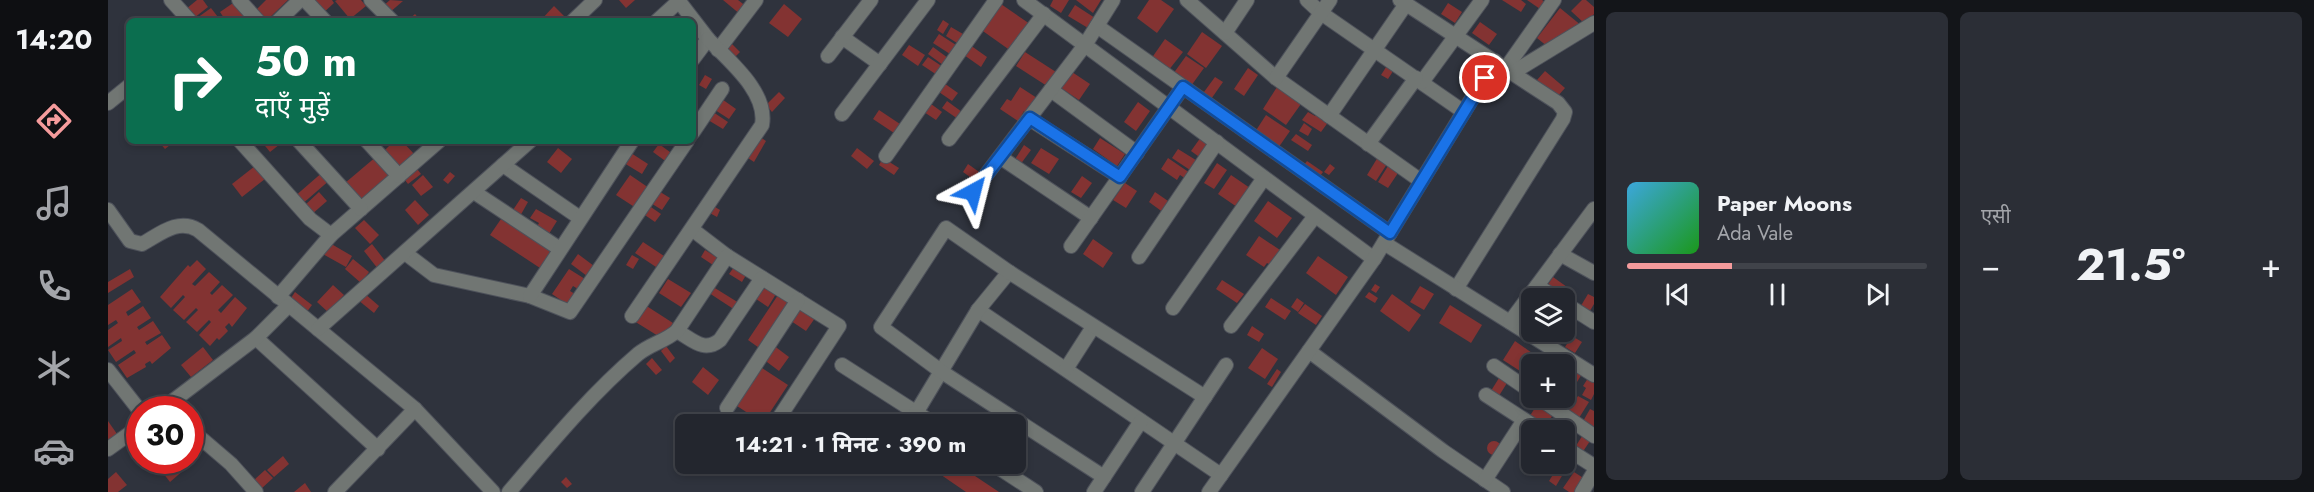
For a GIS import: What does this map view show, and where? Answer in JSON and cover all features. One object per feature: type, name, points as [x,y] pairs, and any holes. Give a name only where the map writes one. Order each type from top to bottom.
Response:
[{"type":"street","points":[[171,0],[187,18]]},
{"type":"street","points":[[239,0],[255,18]]},
{"type":"street","points":[[281,18],[300,0]]},
{"type":"street","points":[[305,0],[322,18]]},
{"type":"street","points":[[371,0],[389,18]]},
{"type":"street","points":[[576,18],[595,0]]},
{"type":"street","points":[[660,18],[679,0],[692,18]]},
{"type":"street","points":[[718,50],[756,0]]},
{"type":"street","points":[[828,56],[871,0]]},
{"type":"street","points":[[843,114],[928,0]]},
{"type":"street","points":[[886,156],[996,0]]},
{"type":"street","points":[[1024,0],[1374,259]]},
{"type":"street","points":[[1187,0],[1276,78],[1421,182]]},
{"type":"street","points":[[1225,33],[1247,0]]},
{"type":"street","points":[[1307,0],[1321,13],[1464,112]]},
{"type":"street","points":[[1276,78],[1330,0]]},
{"type":"street","points":[[1368,144],[1456,36],[1482,0]]},
{"type":"street","points":[[1209,492],[1374,259],[1464,112],[1504,67],[1554,0]]},
{"type":"street","points":[[973,192],[1085,45],[1109,1]]},
{"type":"street","points":[[1329,116],[1375,49],[1403,2],[1563,108],[1563,118],[1456,288]]},
{"type":"street","points":[[949,139],[1044,14]]},
{"type":"street","points":[[632,316],[693,230],[762,125],[764,112],[747,81],[696,23]]},
{"type":"street","points":[[1504,67],[1594,23]]},
{"type":"street","points":[[1097,26],[1456,288],[1594,375]]},
{"type":"street","points":[[843,37],[880,64]]},
{"type":"street","points":[[696,55],[708,39]]},
{"type":"street","points":[[1071,246],[1183,87]]},
{"type":"street","points":[[108,103],[126,88]]},
{"type":"street","points":[[696,128],[722,90]]},
{"type":"street","points":[[1052,90],[1137,153]]},
{"type":"street","points":[[1030,118],[1120,177]]},
{"type":"street","points":[[1139,257],[1217,142]]},
{"type":"street","points":[[243,144],[310,219],[331,234]]},
{"type":"street","points":[[302,144],[361,209]]},
{"type":"street","points":[[370,144],[399,176]]},
{"type":"street","points":[[179,396],[256,338],[331,234],[436,144]]},
{"type":"street","points":[[318,329],[527,144]]},
{"type":"street","points":[[530,296],[627,144]]},
{"type":"street","points":[[405,254],[434,275],[530,296],[570,312],[685,144]]},
{"type":"street","points":[[1000,157],[1091,218]]},
{"type":"street","points":[[503,165],[580,218]]},
{"type":"street","points":[[1173,308],[1264,178]]},
{"type":"street","points":[[474,192],[560,249]]},
{"type":"street","points":[[1510,322],[1594,209]]},
{"type":"street","points":[[108,210],[130,241],[142,244],[177,225],[187,224],[415,409],[493,492]]},
{"type":"street","points":[[1231,326],[1315,216]]},
{"type":"street","points":[[1104,477],[942,372],[881,327],[946,228],[1009,272],[1205,397]]},
{"type":"street","points":[[693,230],[727,256],[839,326],[782,414]]},
{"type":"street","points":[[1560,254],[1594,273]]},
{"type":"street","points":[[509,492],[568,423],[637,355],[653,342],[667,340],[677,331],[727,256]]},
{"type":"street","points":[[842,365],[916,413],[978,310],[1009,272]]},
{"type":"street","points":[[677,331],[706,348],[712,347],[720,340],[762,278]]},
{"type":"street","points":[[727,408],[798,300]]},
{"type":"street","points":[[978,310],[1221,475]]},
{"type":"street","points":[[1575,310],[1594,322]]},
{"type":"street","points":[[1066,369],[1094,327]]},
{"type":"street","points":[[256,338],[378,449]]},
{"type":"street","points":[[1309,351],[1493,487],[1521,426]]},
{"type":"street","points":[[1142,492],[1226,365]]},
{"type":"street","points":[[1494,366],[1521,384]]},
{"type":"street","points":[[108,370],[128,396]]},
{"type":"street","points":[[1486,395],[1524,420]]},
{"type":"street","points":[[1553,408],[1594,436]]},
{"type":"street","points":[[335,492],[415,409]]},
{"type":"street","points":[[1094,492],[1141,421]]},
{"type":"street","points":[[108,449],[126,436]]},
{"type":"street","points":[[204,441],[231,464],[256,492]]},
{"type":"street","points":[[1575,454],[1594,466]]},
{"type":"street","points":[[1582,492],[1594,472]]},
{"type":"street","points":[[1008,474],[1036,492]]},
{"type":"building","points":[[197,0],[203,0],[208,7],[194,18],[186,9]]},
{"type":"building","points":[[266,0],[288,0],[269,18],[260,18],[254,12]]},
{"type":"building","points":[[308,0],[332,0],[334,3],[321,15]]},
{"type":"building","points":[[361,0],[366,6],[349,18],[335,1]]},
{"type":"building","points":[[390,0],[403,1],[389,13],[383,6]]},
{"type":"building","points":[[619,0],[635,0],[626,8]]},
{"type":"building","points":[[723,0],[738,0],[747,7],[741,15]]},
{"type":"building","points":[[1053,0],[1069,0],[1061,13],[1050,6]]},
{"type":"building","points":[[1076,0],[1101,0],[1093,13]]},
{"type":"building","points":[[1149,0],[1161,0],[1174,9],[1157,33],[1137,18]]},
{"type":"building","points":[[1502,0],[1521,0],[1526,4],[1521,12]]},
{"type":"building","points":[[1527,0],[1542,0],[1548,4],[1543,11]]},
{"type":"building","points":[[1582,0],[1586,0],[1594,7],[1594,14],[1585,24],[1571,11]]},
{"type":"building","points":[[236,1],[247,18],[224,18],[220,12]]},
{"type":"building","points":[[998,2],[1030,24],[1011,51],[980,29]]},
{"type":"building","points":[[1448,3],[1462,12],[1455,23],[1441,14]]},
{"type":"building","points":[[784,4],[802,19],[788,37],[769,23]]},
{"type":"building","points":[[1075,5],[1095,18],[1088,28],[1068,16]]},
{"type":"building","points":[[554,6],[565,17],[564,18],[543,18]]},
{"type":"building","points":[[211,8],[219,18],[197,18]]},
{"type":"building","points":[[1560,8],[1582,26],[1548,47],[1537,38]]},
{"type":"building","points":[[943,20],[949,24],[943,34],[937,30]]},
{"type":"building","points":[[1480,22],[1497,34],[1489,45],[1472,33]]},
{"type":"building","points":[[951,27],[963,34],[957,43],[946,36]]},
{"type":"building","points":[[1202,32],[1222,46],[1206,68],[1187,54]]},
{"type":"building","points":[[939,34],[956,45],[950,54],[933,43]]},
{"type":"building","points":[[696,35],[701,39],[696,46]]},
{"type":"building","points":[[1165,39],[1183,52],[1168,71],[1151,59]]},
{"type":"building","points":[[732,44],[740,52],[732,60],[723,52]]},
{"type":"building","points":[[909,45],[925,55],[918,66],[902,55]]},
{"type":"building","points":[[970,45],[987,57],[981,67],[964,55]]},
{"type":"building","points":[[933,47],[948,58],[943,65],[928,54]]},
{"type":"building","points":[[1025,52],[1056,72],[1047,86],[1016,66]]},
{"type":"building","points":[[1186,56],[1204,68],[1191,86],[1173,74]]},
{"type":"building","points":[[928,57],[943,67],[937,75],[922,65]]},
{"type":"building","points":[[1388,64],[1395,68],[1388,79],[1381,75]]},
{"type":"building","points":[[1248,68],[1258,75],[1244,96],[1234,89]]},
{"type":"building","points":[[1545,71],[1565,88],[1557,97],[1537,80]]},
{"type":"building","points":[[1072,72],[1090,84],[1079,100],[1061,88]]},
{"type":"building","points":[[705,75],[712,79],[706,89],[699,85]]},
{"type":"building","points":[[1215,77],[1223,82],[1209,102],[1201,96]]},
{"type":"building","points":[[941,81],[958,93],[952,101],[936,90]]},
{"type":"building","points":[[1020,87],[1037,98],[1027,113],[1024,111],[1018,121],[1000,109],[1007,99],[1011,101]]},
{"type":"building","points":[[1277,87],[1301,104],[1286,125],[1263,109]]},
{"type":"building","points":[[779,92],[785,98],[772,112],[766,105]]},
{"type":"building","points":[[719,97],[736,109],[729,119],[712,108]]},
{"type":"building","points":[[927,101],[942,112],[936,120],[921,110]]},
{"type":"building","points":[[947,101],[962,112],[958,119],[942,108]]},
{"type":"building","points":[[1138,102],[1150,111],[1136,131],[1124,122]]},
{"type":"building","points":[[879,110],[903,126],[897,135],[873,119]]},
{"type":"building","points":[[713,112],[728,122],[723,129],[708,120]]},
{"type":"building","points":[[1308,112],[1315,116],[1317,113],[1329,121],[1321,132],[1302,120]]},
{"type":"building","points":[[1266,115],[1290,131],[1276,151],[1253,135]]},
{"type":"building","points":[[1304,123],[1312,129],[1308,136],[1299,131]]},
{"type":"building","points":[[1296,134],[1312,145],[1308,151],[1291,140]]},
{"type":"building","points":[[757,135],[766,141],[754,162],[745,156]]},
{"type":"building","points":[[1201,137],[1212,145],[1202,159],[1191,151]]},
{"type":"building","points":[[1100,138],[1125,154],[1117,166],[1093,149]]},
{"type":"building","points":[[161,144],[171,144],[165,149]]},
{"type":"building","points":[[263,144],[280,144],[270,152]]},
{"type":"building","points":[[391,144],[405,144],[415,155],[399,169],[383,152]]},
{"type":"building","points":[[659,144],[674,155],[668,163],[653,152]]},
{"type":"building","points":[[1024,145],[1031,150],[1020,165],[1014,161]]},
{"type":"building","points":[[558,148],[572,159],[561,173],[547,162]]},
{"type":"building","points":[[857,148],[874,161],[867,169],[851,156]]},
{"type":"building","points":[[1041,148],[1059,159],[1049,174],[1031,163]]},
{"type":"building","points":[[1178,149],[1199,162],[1193,172],[1172,158]]},
{"type":"building","points":[[631,153],[648,164],[642,174],[624,163]]},
{"type":"building","points":[[377,156],[392,174],[361,201],[345,183]]},
{"type":"building","points":[[1378,157],[1387,164],[1376,181],[1367,175]]},
{"type":"building","points":[[883,158],[899,168],[894,175],[879,165]]},
{"type":"building","points":[[1168,158],[1190,173],[1186,179],[1180,175],[1177,180],[1161,169]]},
{"type":"building","points":[[1307,161],[1323,172],[1317,180],[1301,169]]},
{"type":"building","points":[[1217,163],[1227,170],[1214,189],[1204,183]]},
{"type":"building","points":[[968,164],[982,174],[977,182],[963,172]]},
{"type":"building","points":[[1330,164],[1335,168],[1329,175],[1324,172]]},
{"type":"building","points":[[414,165],[421,174],[408,184],[401,175]]},
{"type":"building","points":[[255,166],[265,179],[242,197],[232,184]]},
{"type":"building","points":[[1388,166],[1398,173],[1388,188],[1378,182]]},
{"type":"building","points":[[324,171],[331,179],[301,205],[294,197]]},
{"type":"building","points":[[450,172],[455,176],[448,184],[443,180]]},
{"type":"building","points":[[423,175],[433,187],[421,196],[412,185]]},
{"type":"building","points":[[630,175],[649,188],[636,208],[616,195]]},
{"type":"building","points":[[1231,175],[1250,188],[1237,207],[1218,194]]},
{"type":"building","points":[[1082,176],[1092,183],[1081,198],[1071,192]]},
{"type":"building","points":[[1125,183],[1137,191],[1126,208],[1113,200]]},
{"type":"building","points":[[657,190],[670,198],[662,210],[649,202]]},
{"type":"building","points":[[319,192],[327,201],[311,215],[304,206]]},
{"type":"building","points":[[1155,192],[1171,203],[1164,213],[1149,202]]},
{"type":"building","points":[[521,198],[528,202],[519,218],[511,213]]},
{"type":"building","points":[[415,200],[429,215],[418,225],[405,210]]},
{"type":"building","points":[[1268,201],[1292,218],[1277,238],[1254,221]]},
{"type":"building","points":[[710,204],[720,210],[717,217],[706,211]]},
{"type":"building","points":[[648,205],[661,214],[655,222],[642,213]]},
{"type":"building","points":[[536,209],[557,221],[547,237],[535,230],[539,223],[530,218]]},
{"type":"building","points":[[501,219],[551,251],[540,268],[490,235]]},
{"type":"building","points":[[364,220],[379,235],[370,244],[355,228]]},
{"type":"building","points":[[1259,236],[1280,250],[1264,267],[1246,255]]},
{"type":"building","points":[[1093,239],[1113,253],[1103,268],[1083,254]]},
{"type":"building","points":[[328,242],[352,256],[346,267],[321,253]]},
{"type":"building","points":[[643,242],[664,256],[656,267],[635,253]]},
{"type":"building","points":[[372,244],[386,262],[378,269],[364,251]]},
{"type":"building","points":[[705,250],[721,260],[716,267],[701,257]]},
{"type":"building","points":[[578,254],[594,266],[587,276],[571,264]]},
{"type":"building","points":[[632,255],[639,259],[633,269],[626,265]]},
{"type":"building","points":[[1318,256],[1348,277],[1336,295],[1306,273]]},
{"type":"building","points":[[353,259],[369,272],[361,283],[345,269]]},
{"type":"building","points":[[197,260],[206,269],[192,284],[195,286],[209,272],[220,282],[210,293],[212,295],[222,285],[233,295],[218,310],[221,313],[235,297],[247,308],[232,327],[229,323],[225,327],[228,331],[210,346],[199,335],[211,322],[209,320],[197,332],[186,322],[198,310],[196,308],[184,320],[173,310],[185,297],[183,295],[171,308],[160,297],[188,265],[190,267]]},
{"type":"building","points":[[734,267],[746,275],[742,282],[729,274]]},
{"type":"building","points":[[130,269],[134,277],[108,293],[108,282]]},
{"type":"building","points":[[569,269],[585,279],[578,289],[573,286],[570,291],[575,294],[568,305],[552,294]]},
{"type":"building","points":[[1553,277],[1567,287],[1550,288],[1547,286]]},
{"type":"building","points":[[668,279],[691,293],[681,307],[659,293]]},
{"type":"building","points":[[1222,280],[1244,294],[1237,303],[1216,289]]},
{"type":"building","points":[[1375,284],[1380,287],[1376,293],[1371,290]]},
{"type":"building","points":[[333,285],[344,295],[328,312],[317,302]]},
{"type":"building","points":[[710,285],[739,303],[735,310],[706,291]]},
{"type":"building","points":[[764,286],[776,294],[768,307],[756,299]]},
{"type":"building","points":[[1420,286],[1434,294],[1424,310],[1410,302]]},
{"type":"building","points":[[132,289],[141,302],[126,312],[128,316],[143,306],[151,318],[137,327],[139,330],[153,321],[161,333],[145,342],[147,345],[162,335],[171,348],[152,364],[150,361],[145,364],[146,367],[127,378],[118,365],[136,353],[134,350],[116,362],[108,350],[122,341],[121,338],[108,347],[108,330],[118,323],[116,320],[108,325],[108,305]]},
{"type":"building","points":[[295,292],[312,305],[306,313],[289,301]]},
{"type":"building","points":[[780,292],[795,301],[762,350],[748,340]]},
{"type":"building","points":[[1369,292],[1378,298],[1375,303],[1365,297]]},
{"type":"building","points":[[364,293],[379,306],[374,313],[358,300]]},
{"type":"building","points":[[1392,294],[1421,315],[1409,332],[1380,311]]},
{"type":"building","points":[[1588,294],[1594,297],[1594,304],[1588,314],[1579,309]]},
{"type":"building","points":[[1271,298],[1291,311],[1285,320],[1265,307]]},
{"type":"building","points":[[1297,298],[1304,303],[1298,312],[1291,307]]},
{"type":"building","points":[[1305,304],[1322,316],[1316,325],[1298,313]]},
{"type":"building","points":[[645,305],[673,323],[663,339],[634,321]]},
{"type":"building","points":[[1450,305],[1482,325],[1471,343],[1439,323]]},
{"type":"building","points":[[797,306],[815,318],[806,331],[788,319]]},
{"type":"building","points":[[1252,326],[1264,334],[1259,342],[1247,335]]},
{"type":"building","points":[[1575,338],[1582,342],[1575,353],[1565,347],[1568,342],[1575,342]]},
{"type":"building","points":[[1515,341],[1532,353],[1521,354],[1520,371],[1503,360]]},
{"type":"building","points":[[773,345],[789,357],[779,371],[763,359]]},
{"type":"building","points":[[666,346],[675,358],[670,363],[661,351]]},
{"type":"building","points":[[203,347],[213,360],[191,377],[181,365]]},
{"type":"building","points":[[1262,348],[1278,359],[1265,379],[1248,368]]},
{"type":"building","points":[[652,358],[662,370],[656,375],[646,364]]},
{"type":"building","points":[[759,366],[788,385],[769,414],[749,414],[734,404]]},
{"type":"building","points":[[703,367],[719,380],[708,395],[692,382]]},
{"type":"building","points":[[1277,369],[1281,372],[1272,387],[1267,384]]},
{"type":"building","points":[[1575,370],[1582,374],[1575,385]]},
{"type":"building","points":[[1590,375],[1594,377],[1594,394],[1591,400],[1582,395],[1586,388],[1583,386]]},
{"type":"building","points":[[1499,378],[1507,383],[1497,399],[1489,394]]},
{"type":"building","points":[[1578,396],[1589,402],[1579,418],[1568,411],[1570,408],[1575,408],[1575,400]]},
{"type":"building","points":[[1535,408],[1546,408],[1554,413],[1550,420],[1528,419]]},
{"type":"building","points":[[1590,409],[1594,411],[1594,430],[1582,423]]},
{"type":"building","points":[[108,421],[117,434],[108,440]]},
{"type":"building","points":[[1584,433],[1592,438],[1582,453],[1575,447]]},
{"type":"building","points":[[1491,441],[1497,441],[1501,448],[1497,455],[1491,455],[1487,451],[1487,445]]},
{"type":"building","points":[[283,456],[289,464],[274,477],[267,470]]},
{"type":"building","points":[[265,470],[273,478],[261,489],[253,481]]},
{"type":"building","points":[[116,472],[127,485],[118,492],[108,492],[108,479]]},
{"type":"building","points":[[1575,473],[1585,479],[1576,492],[1569,492],[1563,488]]},
{"type":"building","points":[[164,474],[179,474],[170,482]]},
{"type":"building","points":[[940,474],[972,474],[999,492],[966,492]]},
{"type":"building","points":[[1553,474],[1563,474],[1556,486],[1549,481]]},
{"type":"building","points":[[566,477],[572,484],[567,488],[561,482]]},
{"type":"building","points":[[305,483],[311,492],[294,492]]},
{"type":"route","points":[[973,192],[1030,118],[1120,177],[1183,87],[1390,233],[1485,78]]}]
